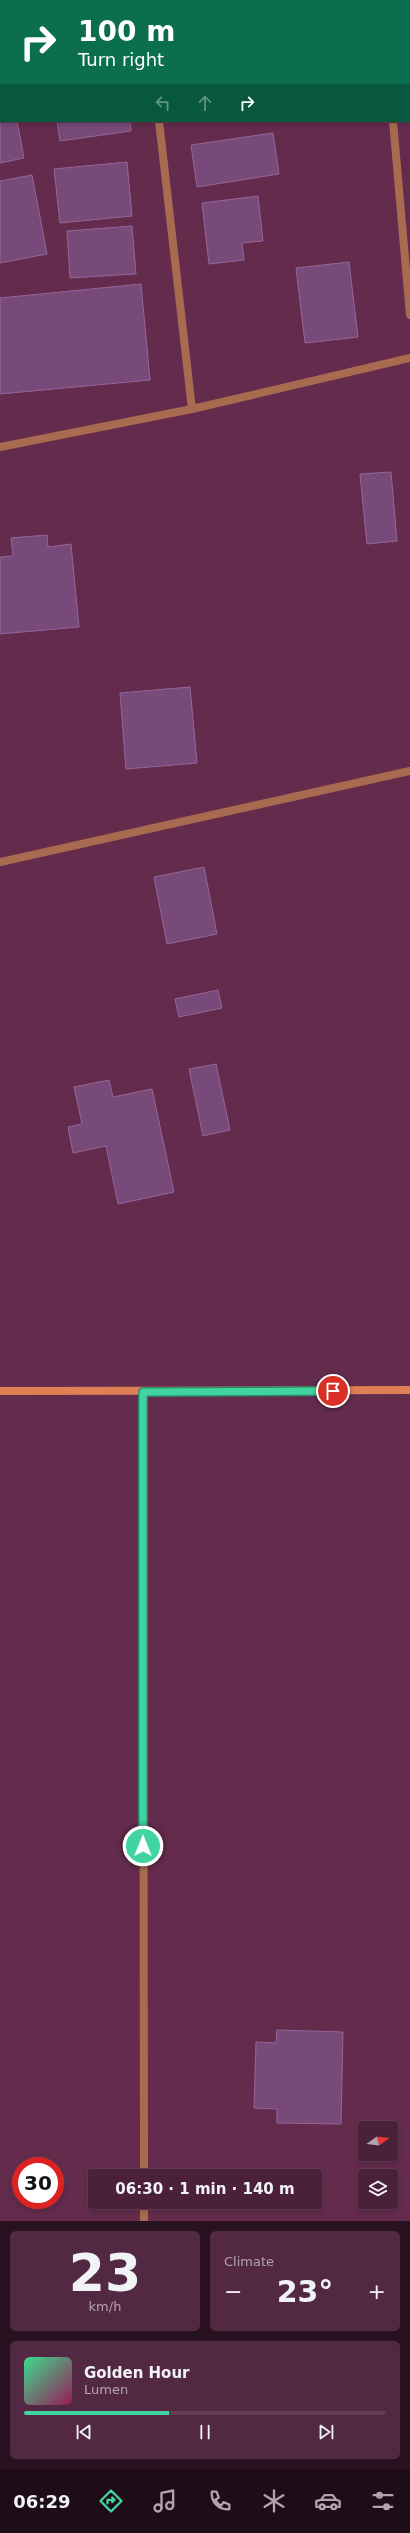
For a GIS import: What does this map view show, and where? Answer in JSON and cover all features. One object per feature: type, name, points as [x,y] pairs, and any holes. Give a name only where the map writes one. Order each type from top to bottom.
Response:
[{"type":"main road","points":[[0,1391],[143,1392],[410,1390]]},
{"type":"street","points":[[158,122],[192,409]]},
{"type":"street","points":[[393,122],[410,315]]},
{"type":"street","points":[[0,446],[192,409],[410,358]]},
{"type":"street","points":[[0,862],[410,771]]},
{"type":"street","points":[[143,1392],[144,2169]]},
{"type":"street","points":[[144,2209],[144,2221]]},
{"type":"building","points":[[0,122],[17,122],[24,158],[0,163]]},
{"type":"building","points":[[57,122],[130,122],[131,131],[60,141]]},
{"type":"building","points":[[273,133],[279,174],[197,187],[191,145]]},
{"type":"building","points":[[127,162],[132,216],[60,223],[54,169]]},
{"type":"building","points":[[32,175],[47,254],[0,263],[0,181]]},
{"type":"building","points":[[258,196],[263,241],[242,243],[244,260],[209,264],[202,203]]},
{"type":"building","points":[[132,226],[136,274],[70,278],[67,231]]},
{"type":"building","points":[[349,262],[358,337],[305,343],[296,268]]},
{"type":"building","points":[[141,284],[150,380],[0,394],[0,298]]},
{"type":"building","points":[[391,472],[397,541],[367,544],[360,474]]},
{"type":"building","points":[[47,535],[48,547],[71,544],[79,627],[0,634],[0,557],[13,556],[11,538]]},
{"type":"building","points":[[190,687],[197,763],[126,769],[120,693]]},
{"type":"building","points":[[204,867],[217,934],[167,944],[154,877]]},
{"type":"building","points":[[218,990],[222,1008],[179,1017],[175,999]]},
{"type":"building","points":[[216,1064],[230,1130],[203,1136],[189,1069]]},
{"type":"building","points":[[109,1080],[113,1097],[152,1089],[174,1192],[118,1204],[106,1146],[73,1153],[68,1127],[82,1124],[74,1087]]},
{"type":"building","points":[[277,2030],[343,2032],[341,2124],[277,2123],[277,2109],[254,2108],[256,2042],[276,2043]]},
{"type":"route","points":[[143,1846],[143,1392],[333,1391]]}]
